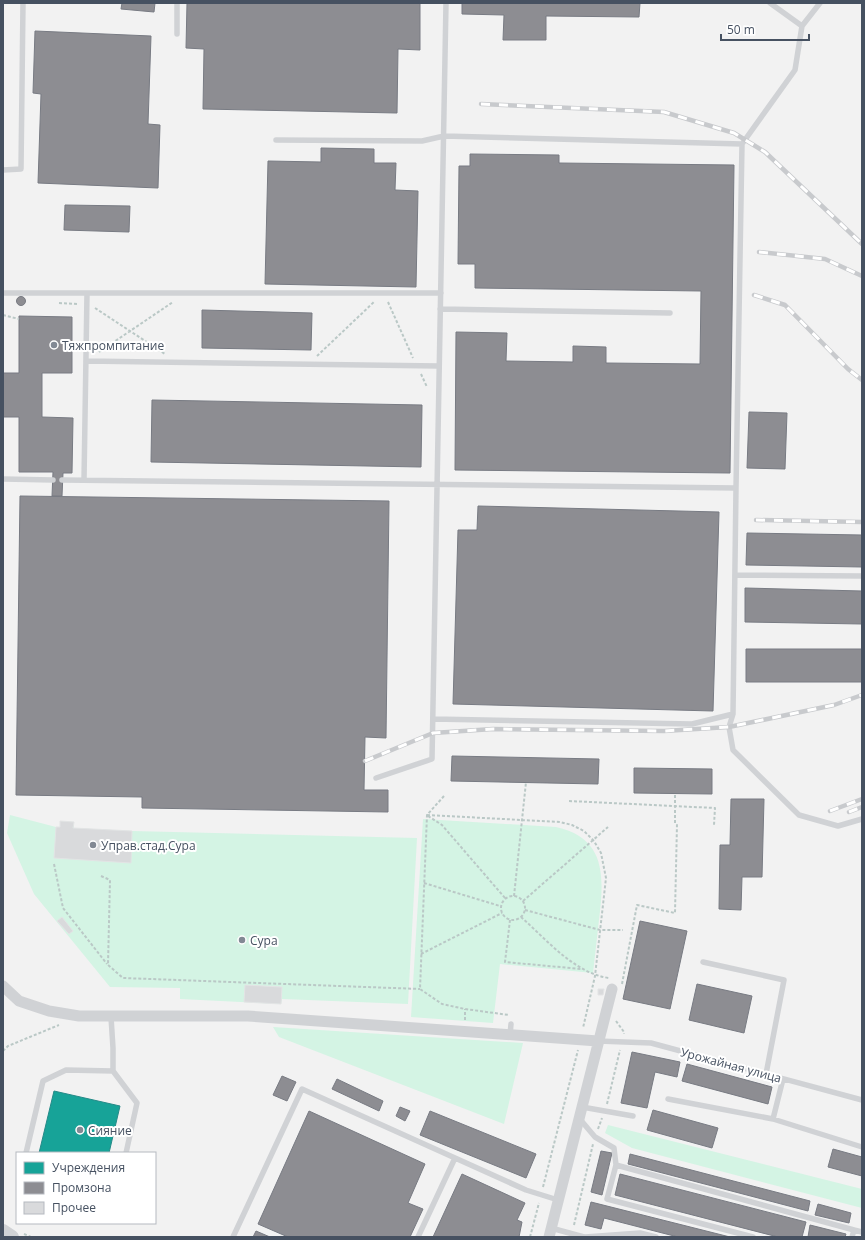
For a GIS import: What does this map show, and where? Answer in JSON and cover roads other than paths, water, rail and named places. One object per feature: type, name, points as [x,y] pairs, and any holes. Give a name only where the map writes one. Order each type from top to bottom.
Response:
[{"type":"street","points":[[3,986],[19,1000],[49,1011],[79,1016],[248,1016],[510,1029],[581,1040],[598,1041]]},
{"type":"street","points":[[550,1233],[598,1041],[616,986]]},
{"type":"street","points":[[3,1232],[12,1237]]},
{"type":"lane","points":[[3,170],[21,169],[23,3]]},
{"type":"lane","points":[[176,34],[177,3]]},
{"type":"lane","points":[[376,778],[432,758],[446,3]]},
{"type":"lane","points":[[770,3],[802,26]]},
{"type":"lane","points":[[820,3],[802,26],[795,70],[742,144],[732,714],[729,727],[732,750],[799,815],[838,826],[862,819]]},
{"type":"lane","points":[[276,140],[422,141],[444,136],[742,144]]},
{"type":"lane","points":[[3,293],[441,293]]},
{"type":"lane","points":[[84,480],[88,293]]},
{"type":"lane","points":[[440,309],[670,313]]},
{"type":"lane","points":[[86,361],[439,366]]},
{"type":"lane","points":[[3,479],[53,480]]},
{"type":"lane","points":[[62,480],[736,488]]},
{"type":"lane","points":[[735,575],[862,576]]},
{"type":"lane","points":[[433,719],[692,724],[732,714]]},
{"type":"lane","points":[[703,962],[784,980],[766,1074]]},
{"type":"lane","points":[[111,1017],[113,1048],[112,1071],[137,1102],[126,1152]]},
{"type":"lane","name":"Урожайная улица","points":[[598,1041],[651,1043],[862,1100]]},
{"type":"lane","points":[[26,1152],[43,1081],[66,1070],[112,1071]]},
{"type":"lane","points":[[773,1119],[783,1079]]},
{"type":"lane","points":[[233,1237],[302,1089],[526,1190],[558,1200]]},
{"type":"lane","points":[[668,1099],[773,1119],[862,1147]]},
{"type":"lane","points":[[581,1107],[633,1116]]},
{"type":"lane","points":[[578,1118],[595,1137],[614,1148],[616,1165],[607,1199],[753,1237]]},
{"type":"lane","points":[[418,1237],[454,1158]]},
{"type":"lane","points":[[616,1165],[862,1232]]},
{"type":"lane","points":[[852,1237],[854,1230]]},
{"type":"lane","points":[[550,1233],[572,1234],[585,1237],[640,1233],[656,1237]]},
{"type":"railway","points":[[481,104],[664,112],[734,133],[765,152],[862,244]]},
{"type":"railway","points":[[759,252],[825,259],[862,276]]},
{"type":"railway","points":[[754,295],[785,305],[848,369],[862,380]]},
{"type":"railway","points":[[756,520],[862,522]]},
{"type":"railway","points":[[365,761],[433,733],[493,729],[664,731],[729,727],[834,705],[862,695]]},
{"type":"railway","points":[[830,811],[862,799]]},
{"type":"railway","points":[[849,812],[862,807]]},
{"type":"place","name":"Тяжпромпитание","points":[[54,345]]},
{"type":"place","name":"Управ.стад.Сура","points":[[93,845]]},
{"type":"place","name":"Сура","points":[[242,940]]},
{"type":"place","name":"Сияние","points":[[80,1130]]}]
